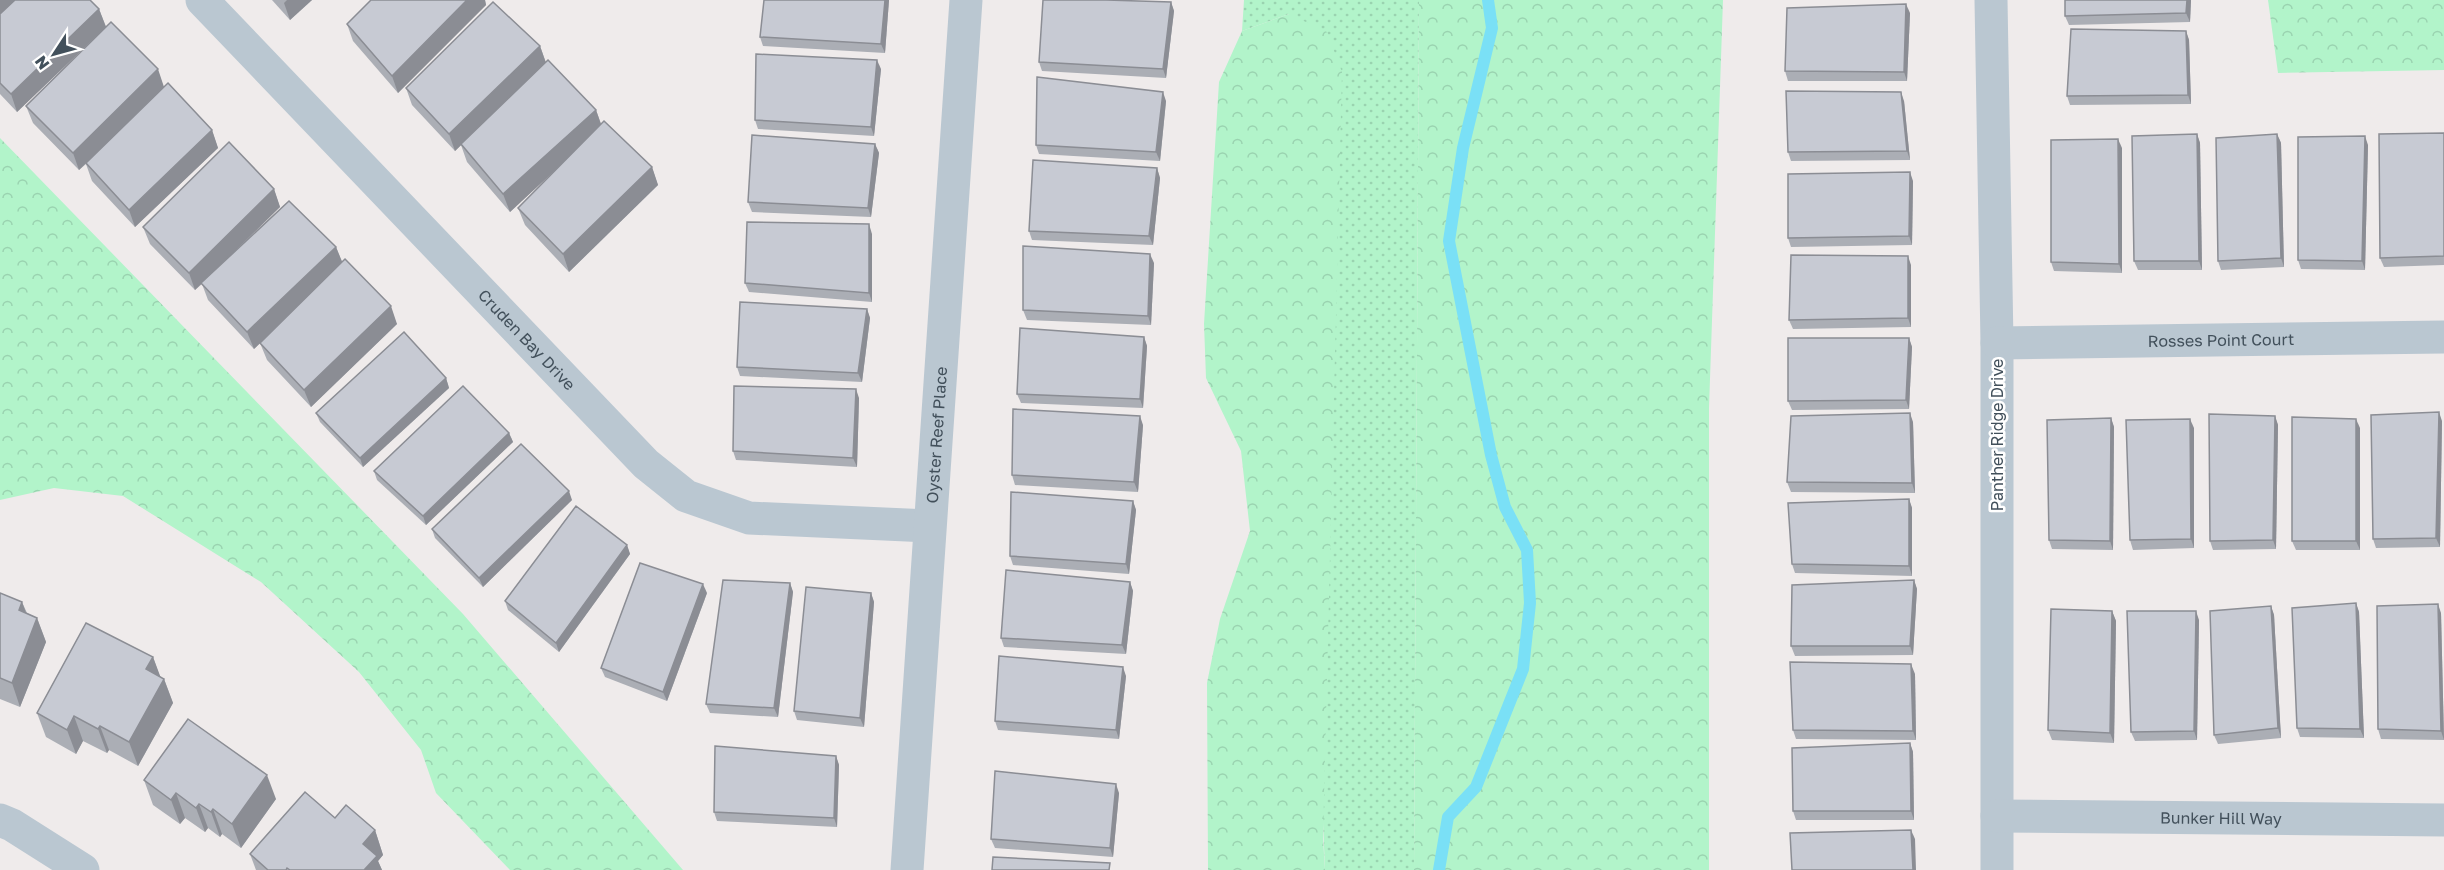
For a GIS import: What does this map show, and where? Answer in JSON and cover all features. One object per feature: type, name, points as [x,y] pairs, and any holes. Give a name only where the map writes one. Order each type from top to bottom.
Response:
[{"type":"street","name":"Cruden Bay Drive","points":[[202,0],[646,464],[686,496],[749,518],[929,526]]},
{"type":"street","name":"Oyster Reef Place","points":[[907,870],[966,0]]},
{"type":"street","name":"Panther Ridge Drive","points":[[1991,0],[1996,344],[1997,870]]},
{"type":"street","name":"Rosses Point Court","points":[[1996,344],[2444,337]]},
{"type":"street","name":"Bunker Hill Way","points":[[1997,816],[2444,820]]},
{"type":"street","points":[[0,820],[12,825],[83,870]]},
{"type":"green space","points":[[1244,0],[1419,0],[1414,870],[1325,870],[1289,14],[1242,31]]},
{"type":"green space","points":[[1419,0],[1723,0],[1709,408],[1709,870],[1414,870]]},
{"type":"green space","points":[[2268,0],[2444,0],[2444,70],[2278,73]]},
{"type":"green space","points":[[1289,14],[1327,32],[1342,72],[1323,838],[1325,870],[1208,870],[1207,683],[1220,619],[1250,531],[1241,451],[1206,378],[1204,324],[1219,82],[1242,31]]},
{"type":"green space","points":[[0,138],[463,614],[683,870],[510,870],[436,793],[421,750],[359,672],[261,582],[123,496],[54,488],[0,500]]},
{"type":"building","points":[[15,0],[90,0],[99,9],[11,94],[0,83],[0,14]]},
{"type":"building","points":[[371,0],[467,0],[392,76],[347,24]]},
{"type":"building","points":[[764,0],[885,0],[881,44],[760,37]]},
{"type":"building","points":[[1043,0],[1171,2],[1163,69],[1039,62]]},
{"type":"building","points":[[2065,0],[2187,0],[2186,13],[2065,16]]},
{"type":"building","points":[[493,2],[540,46],[449,134],[406,88]]},
{"type":"building","points":[[1906,4],[1904,72],[1785,71],[1787,8]]},
{"type":"building","points":[[111,22],[158,69],[73,153],[26,106]]},
{"type":"building","points":[[2071,29],[2186,31],[2188,95],[2067,96]]},
{"type":"building","points":[[756,54],[877,60],[871,127],[755,120]]},
{"type":"building","points":[[548,60],[596,110],[503,194],[461,144]]},
{"type":"building","points":[[1037,77],[1163,92],[1156,152],[1036,145]]},
{"type":"building","points":[[168,83],[212,130],[129,210],[86,163]]},
{"type":"building","points":[[1786,91],[1901,92],[1907,151],[1788,152]]},
{"type":"building","points":[[604,121],[652,167],[563,254],[518,208]]},
{"type":"building","points":[[2444,133],[2444,256],[2380,258],[2379,134]]},
{"type":"building","points":[[2197,134],[2199,261],[2134,261],[2132,136]]},
{"type":"building","points":[[2277,134],[2281,258],[2218,261],[2216,138]]},
{"type":"building","points":[[752,135],[875,144],[868,208],[748,202]]},
{"type":"building","points":[[2365,136],[2362,261],[2298,260],[2298,137]]},
{"type":"building","points":[[2118,139],[2119,264],[2051,262],[2051,140]]},
{"type":"building","points":[[229,142],[274,189],[189,273],[143,227]]},
{"type":"building","points":[[1033,160],[1157,168],[1149,236],[1029,231]]},
{"type":"building","points":[[1910,172],[1909,236],[1788,238],[1788,174]]},
{"type":"building","points":[[289,201],[336,247],[247,332],[201,283]]},
{"type":"building","points":[[747,222],[869,224],[869,293],[745,283]]},
{"type":"building","points":[[1023,246],[1150,254],[1148,316],[1023,310]]},
{"type":"building","points":[[1791,255],[1908,256],[1908,318],[1789,320]]},
{"type":"building","points":[[345,259],[391,306],[304,390],[260,343]]},
{"type":"building","points":[[740,302],[867,309],[858,373],[737,367]]},
{"type":"building","points":[[1020,328],[1144,337],[1140,399],[1017,394]]},
{"type":"building","points":[[404,332],[446,378],[360,458],[316,413]]},
{"type":"building","points":[[1788,338],[1909,338],[1906,400],[1788,401]]},
{"type":"building","points":[[463,386],[509,433],[423,516],[374,471]]},
{"type":"building","points":[[734,386],[856,389],[853,458],[733,451]]},
{"type":"building","points":[[1013,409],[1140,416],[1134,482],[1012,475]]},
{"type":"building","points":[[2439,412],[2436,538],[2373,539],[2371,415]]},
{"type":"building","points":[[1910,413],[1912,483],[1787,482],[1791,416]]},
{"type":"building","points":[[2209,414],[2275,416],[2273,540],[2210,541]]},
{"type":"building","points":[[2292,417],[2356,419],[2356,541],[2292,541]]},
{"type":"building","points":[[2111,418],[2110,541],[2049,540],[2047,420]]},
{"type":"building","points":[[2190,419],[2191,539],[2130,540],[2126,420]]},
{"type":"building","points":[[521,444],[569,491],[479,578],[432,529]]},
{"type":"building","points":[[1011,492],[1133,501],[1126,564],[1010,556]]},
{"type":"building","points":[[1909,499],[1909,566],[1792,564],[1788,503]]},
{"type":"building","points":[[576,506],[627,545],[556,643],[505,601]]},
{"type":"building","points":[[640,563],[703,584],[663,692],[601,668]]},
{"type":"building","points":[[1006,570],[1130,582],[1122,645],[1001,638]]},
{"type":"building","points":[[723,580],[790,583],[774,708],[706,704]]},
{"type":"building","points":[[1914,580],[1910,646],[1791,646],[1792,585]]},
{"type":"building","points":[[806,587],[871,593],[860,718],[794,711]]},
{"type":"building","points":[[0,593],[22,602],[19,610],[37,618],[12,683],[0,678]]},
{"type":"building","points":[[2356,603],[2360,729],[2297,728],[2292,608]]},
{"type":"building","points":[[2438,604],[2441,731],[2378,729],[2377,606]]},
{"type":"building","points":[[2271,606],[2278,728],[2214,735],[2210,611]]},
{"type":"building","points":[[2051,609],[2112,611],[2110,733],[2048,730]]},
{"type":"building","points":[[2127,611],[2196,611],[2194,731],[2131,732]]},
{"type":"building","points":[[86,623],[153,657],[146,669],[164,679],[129,742],[100,726],[98,729],[74,716],[67,730],[37,713]]},
{"type":"building","points":[[999,656],[1123,667],[1116,730],[995,721]]},
{"type":"building","points":[[1790,662],[1911,664],[1913,731],[1793,730]]},
{"type":"building","points":[[188,719],[267,775],[232,824],[213,809],[211,812],[199,804],[196,808],[176,793],[171,800],[144,780]]},
{"type":"building","points":[[1910,743],[1911,811],[1793,811],[1792,748]]},
{"type":"building","points":[[715,746],[836,756],[834,818],[714,812]]},
{"type":"building","points":[[995,771],[1116,784],[1110,848],[991,839]]},
{"type":"building","points":[[305,792],[335,818],[346,805],[375,830],[363,844],[377,856],[364,870],[290,870],[287,868],[286,870],[268,870],[250,854]]},
{"type":"building","points":[[1911,830],[1913,870],[1792,870],[1790,833]]},
{"type":"building","points":[[993,857],[1110,863],[1109,870],[992,870]]},
{"type":"waterway","points":[[1439,870],[1448,817],[1476,787],[1523,669],[1530,603],[1527,550],[1505,507],[1491,455],[1449,241],[1463,148],[1492,28],[1488,0]]}]
